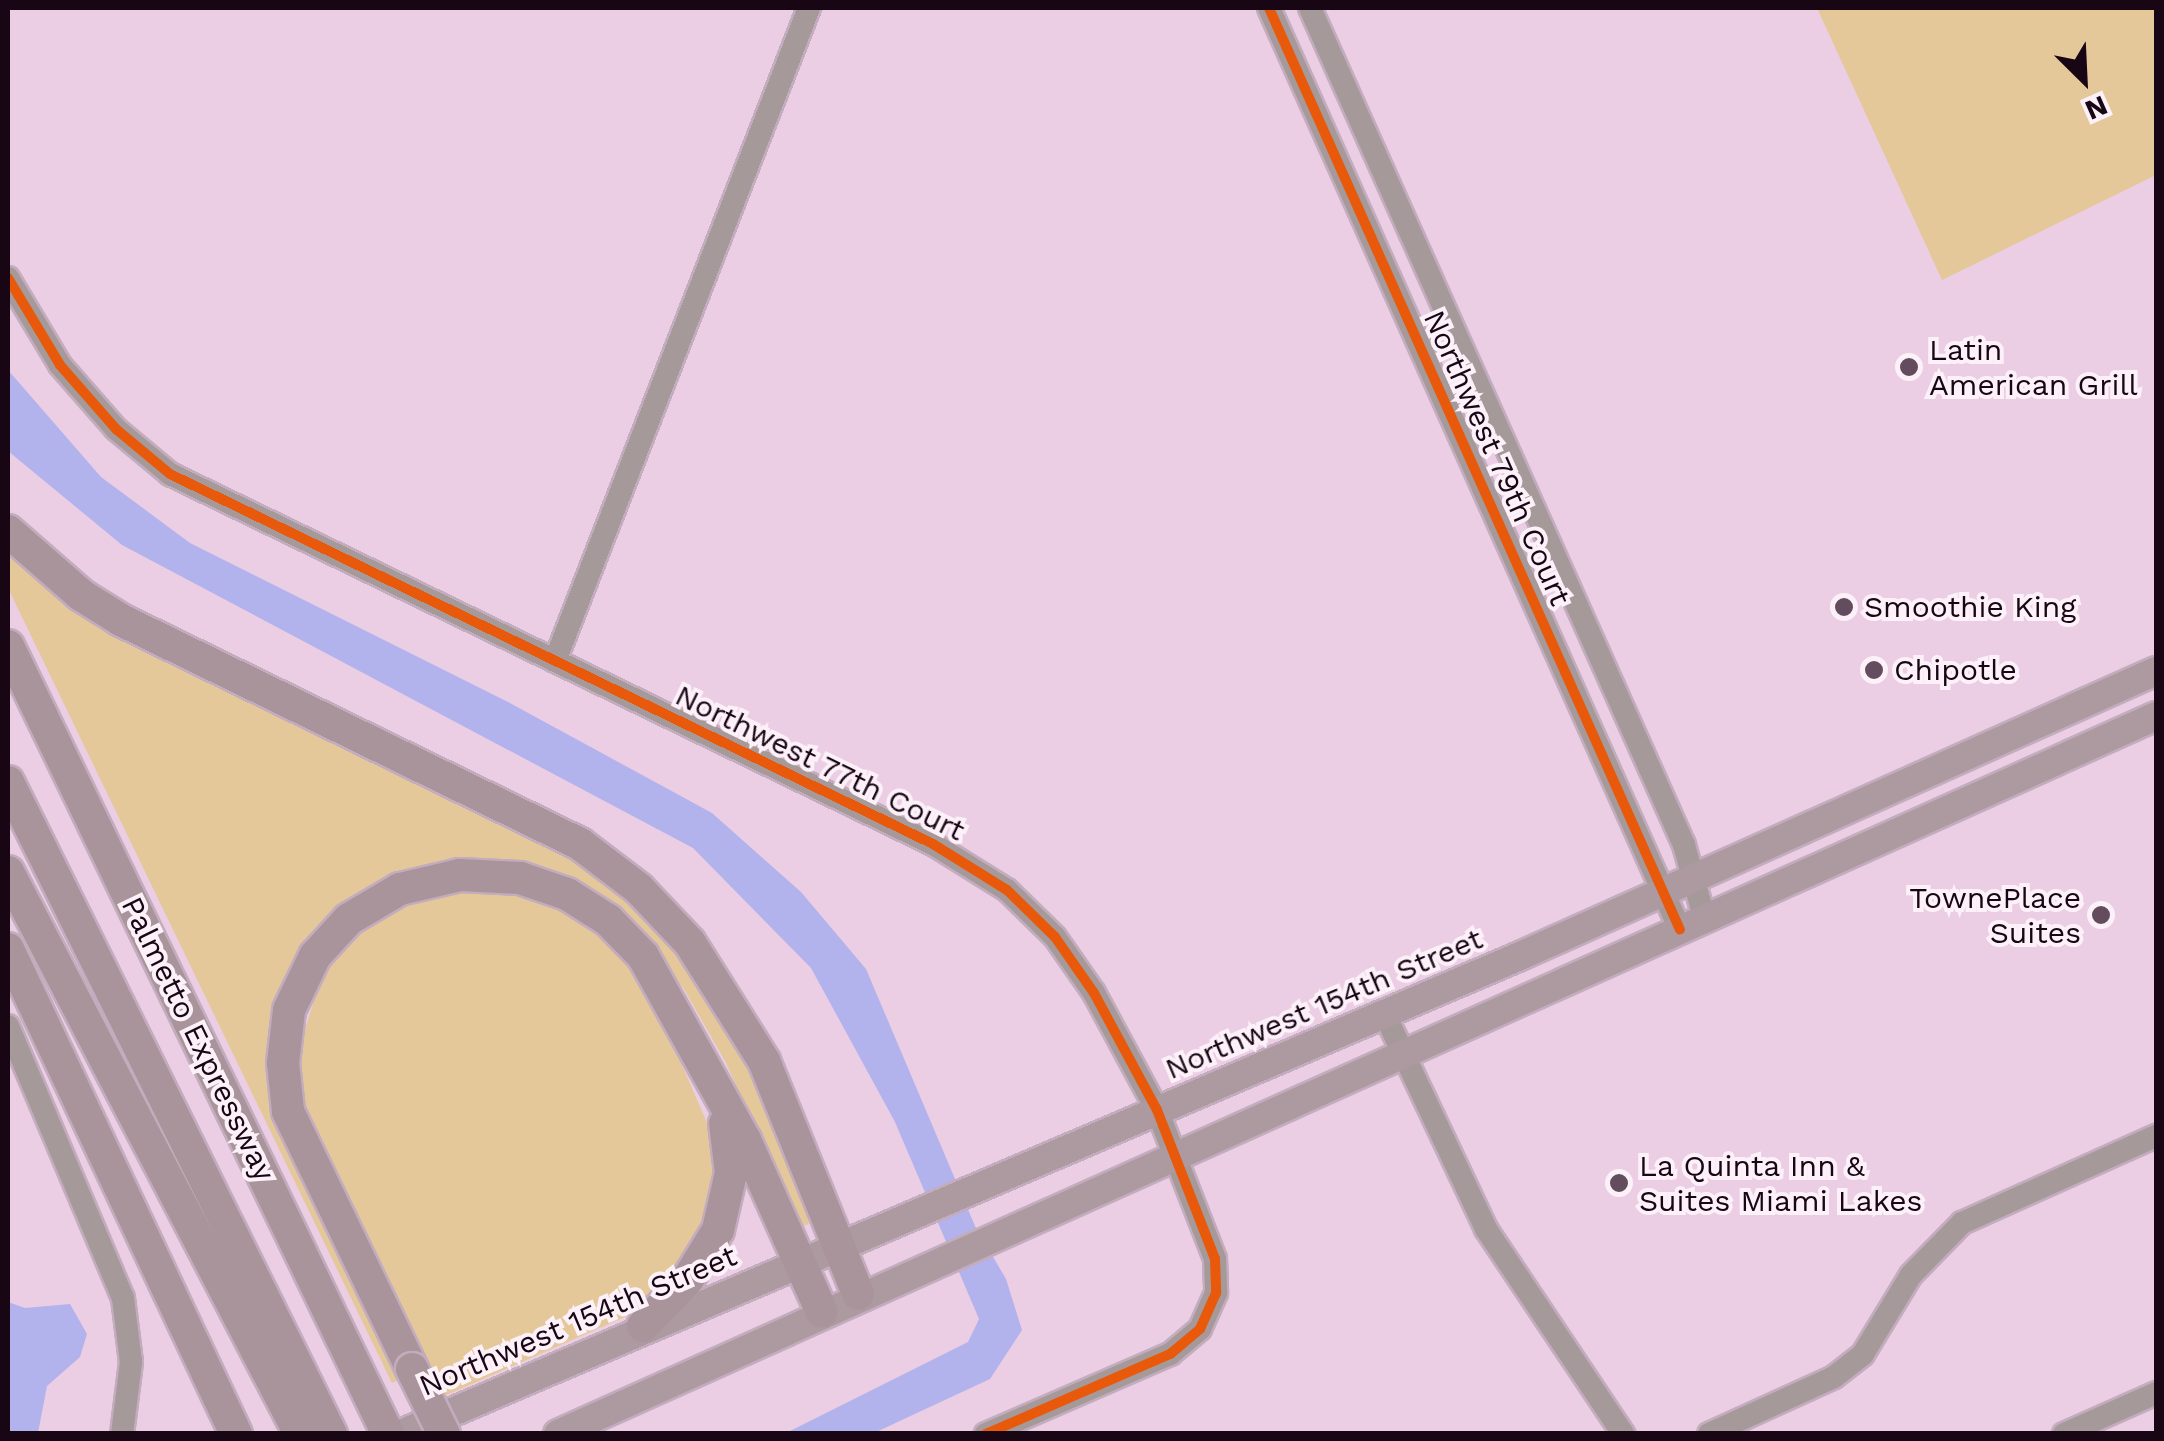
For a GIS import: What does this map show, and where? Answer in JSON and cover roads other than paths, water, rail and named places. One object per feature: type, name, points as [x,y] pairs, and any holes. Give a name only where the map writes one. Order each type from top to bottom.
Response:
[{"type":"highway","points":[[8,531],[81,596],[121,620],[580,844],[639,889],[725,991],[764,1061],[858,1294]]},
{"type":"highway","name":"Palmetto Expressway","points":[[8,646],[381,1419]]},
{"type":"highway","points":[[8,676],[48,728]]},
{"type":"highway","name":"Palmetto Expressway","points":[[8,782],[319,1431]]},
{"type":"highway","points":[[8,872],[319,1431]]},
{"type":"highway","points":[[444,1434],[288,1110],[283,1063],[288,1010],[315,956],[349,919],[400,889],[460,875],[520,878],[567,894],[608,920],[643,956],[717,1089],[822,1312]]},
{"type":"highway","points":[[8,949],[231,1428]]},
{"type":"highway","points":[[643,1326],[698,1267],[722,1220],[731,1162],[717,1089]]},
{"type":"main road","name":"Northwest 154th Street","points":[[401,1434],[643,1326],[840,1252],[1158,1110],[1385,1015],[2156,670]]},
{"type":"main road","points":[[558,1434],[858,1294],[2156,716]]},
{"type":"street","points":[[555,661],[808,8]]},
{"type":"street","name":"Northwest 79th Court","points":[[1268,8],[1664,892],[1693,925]]},
{"type":"street","name":"Northwest 79th Court","points":[[1310,8],[1694,879],[1693,925]]},
{"type":"street","name":"Northwest 77th Court","points":[[8,278],[60,365],[116,429],[170,474],[933,844],[1007,890],[1055,937],[1094,993],[1158,1110],[1176,1152],[1216,1259],[1212,1311],[1170,1354],[986,1434]]},
{"type":"street","points":[[1385,1015],[1486,1229],[1623,1434]]},
{"type":"street","points":[[8,1026],[123,1298],[132,1362],[122,1434]]},
{"type":"street","points":[[1709,1434],[1834,1377],[1863,1354],[1910,1275],[1962,1223],[2156,1136]]},
{"type":"street","points":[[2064,1434],[2156,1393]]},
{"type":"water","points":[[8,370],[101,477],[190,543],[508,702],[712,813],[801,892],[866,969],[975,1226],[1006,1279],[1022,1330],[990,1379],[874,1433],[786,1433],[968,1342],[979,1319],[895,1122],[811,968],[693,848],[122,545],[8,451]]},
{"type":"water","points":[[8,1302],[25,1308],[70,1304],[87,1334],[80,1357],[47,1386],[38,1433],[8,1433]]},
{"type":"place","name":"Latin American Grill","points":[[1909,367]]},
{"type":"place","name":"Smoothie King","points":[[1844,607]]},
{"type":"place","name":"Chipotle","points":[[1874,670]]},
{"type":"place","name":"TownePlace Suites","points":[[2101,915]]},
{"type":"place","name":"La Quinta Inn & Suites Miami Lakes","points":[[1619,1183]]}]
